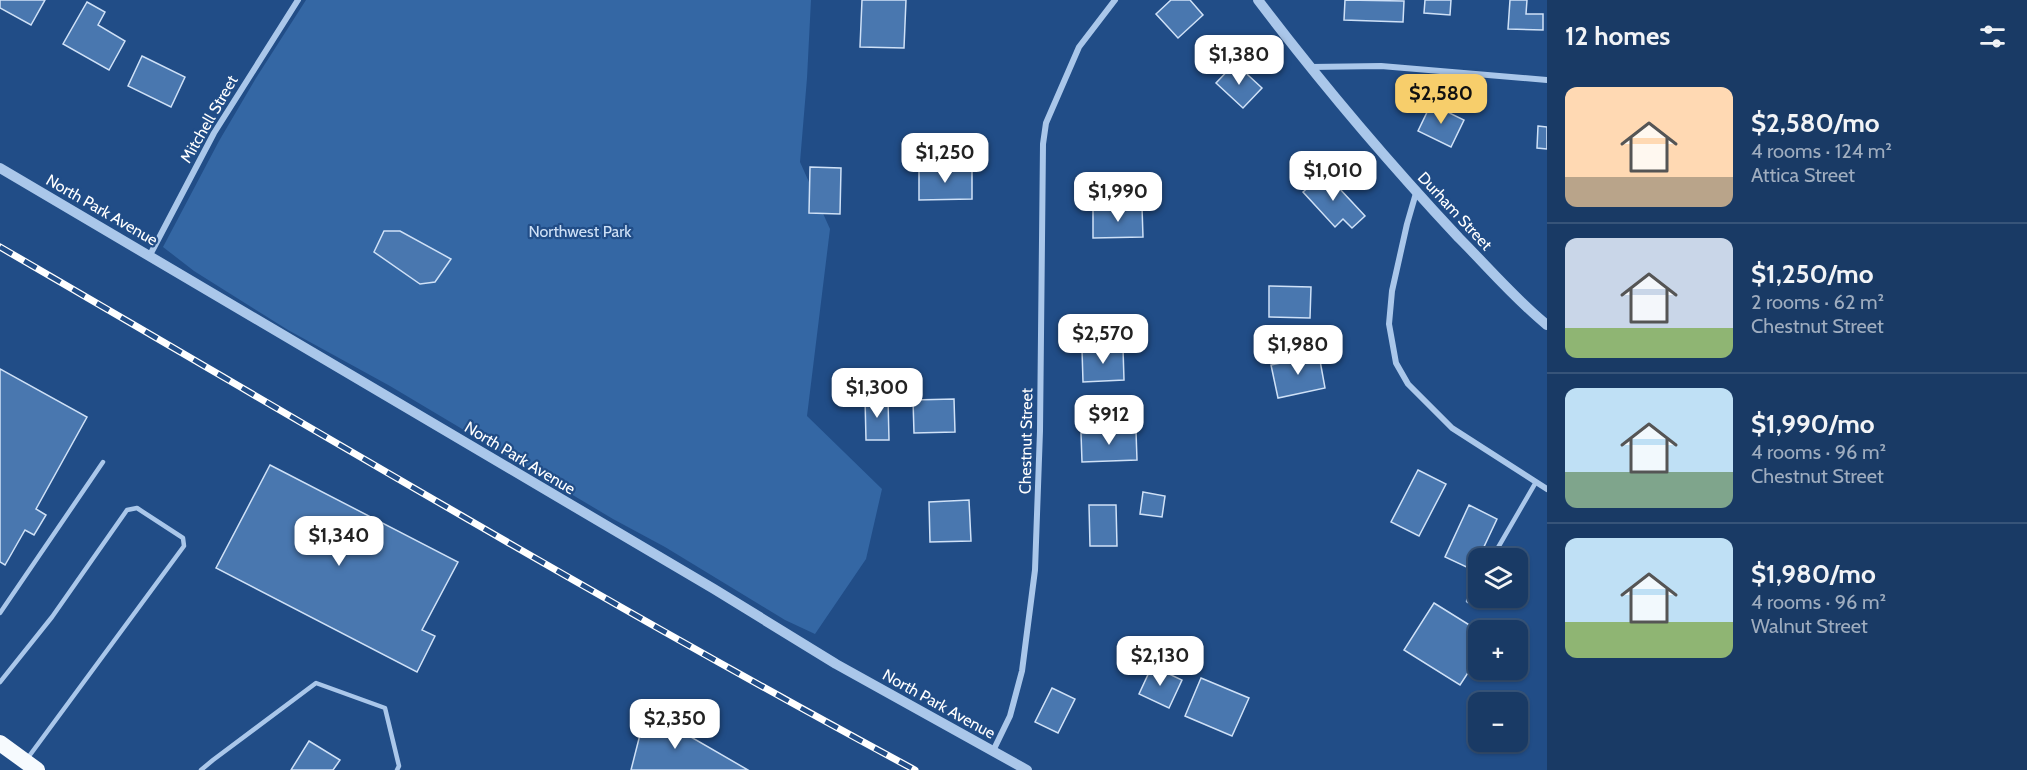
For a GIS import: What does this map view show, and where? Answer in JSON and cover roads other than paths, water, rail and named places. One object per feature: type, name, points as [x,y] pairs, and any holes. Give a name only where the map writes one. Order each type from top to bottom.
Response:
[{"type":"highway","points":[[0,743],[31,766]]},
{"type":"street","name":"Mitchell Street","points":[[150,255],[214,133],[297,0]]},
{"type":"street","name":"Chestnut Street","points":[[993,752],[1010,716],[1022,671],[1035,570],[1040,431],[1043,144],[1046,123],[1079,47],[1115,0]]},
{"type":"street","name":"Durham Street","points":[[1258,0],[1309,67],[1416,193],[1511,292],[1547,325]]},
{"type":"street","points":[[1309,67],[1381,66],[1547,80]]},
{"type":"street","name":"North Park Avenue","points":[[0,168],[714,589],[836,664],[1027,770]]},
{"type":"street","points":[[1416,193],[1392,291],[1389,324],[1396,363],[1408,384],[1452,428],[1547,489]]},
{"type":"lane","points":[[0,613],[103,462]]},
{"type":"lane","points":[[1498,548],[1536,482]]},
{"type":"lane","points":[[0,682],[52,617],[127,510],[137,508],[183,538],[183,546],[31,766]]},
{"type":"lane","points":[[201,770],[316,683],[385,708],[399,766],[397,770]]},
{"type":"railway","points":[[0,247],[570,578],[915,770]]},
{"type":"park label","name":"Northwest Park","points":[[580,231]]}]
